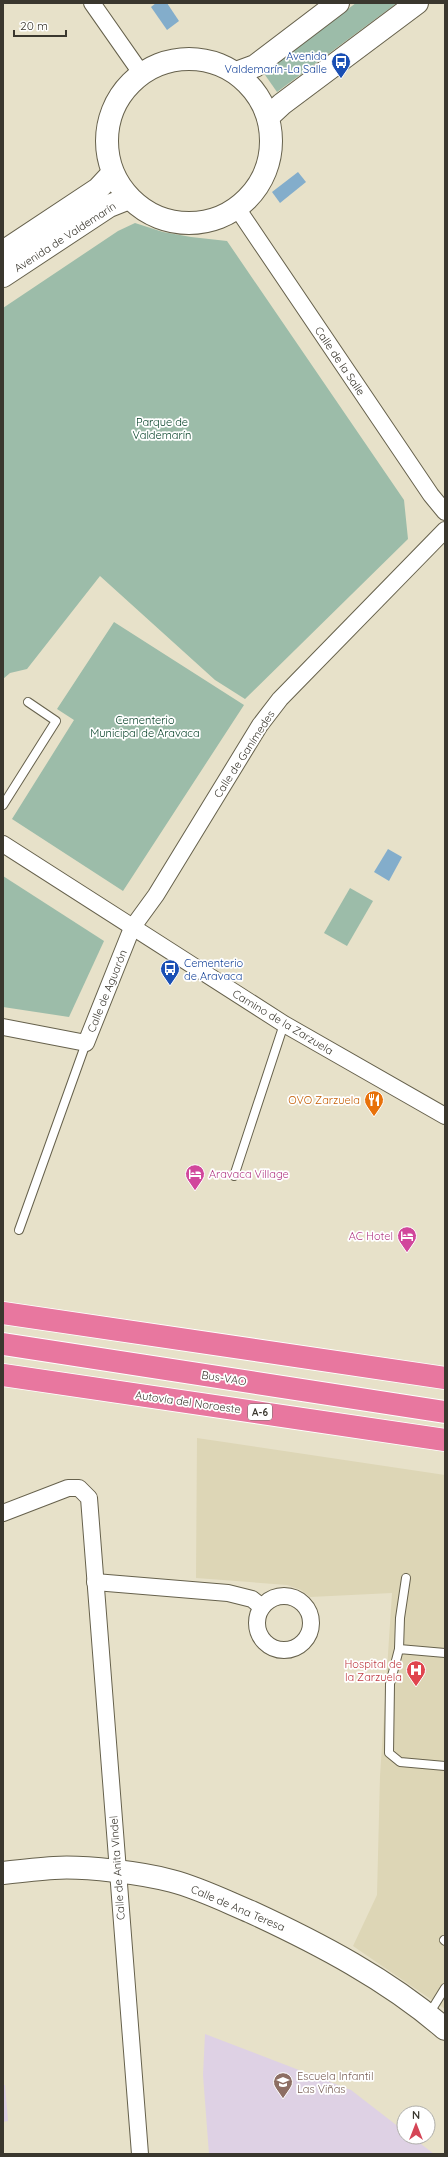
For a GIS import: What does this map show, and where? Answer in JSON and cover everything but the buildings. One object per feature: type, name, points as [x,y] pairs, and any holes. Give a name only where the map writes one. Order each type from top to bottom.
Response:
[{"type":"highway","points":[[3,1301],[78,1324]]},
{"type":"highway","points":[[3,1313],[445,1378]]},
{"type":"highway","name":"Bus-VAO","points":[[3,1344],[445,1412]]},
{"type":"highway","points":[[343,1362],[394,1359],[445,1365]]},
{"type":"highway","name":"Autovía del Noroeste","points":[[3,1375],[445,1440]]},
{"type":"highway","points":[[74,1385],[347,1438],[445,1454]]},
{"type":"street","points":[[92,3],[141,73]]},
{"type":"street","points":[[236,73],[255,66],[338,3]]},
{"type":"street","points":[[268,117],[282,104],[417,3]]},
{"type":"street","points":[[175,59],[208,60],[236,73],[255,91],[268,117],[272,143],[262,179],[237,208],[211,221],[186,224],[154,216],[129,198],[112,174],[106,144],[114,106],[141,73],[175,59]]},
{"type":"street","name":"Avenida de Valdemarín","points":[[3,252],[98,189],[112,174]]},
{"type":"street","name":"Avenida de Valdemarín","points":[[3,276],[109,206],[129,198]]},
{"type":"street","name":"Calle de la Salle","points":[[237,208],[431,495],[445,512]]},
{"type":"street","name":"Calle de Ganímedes","points":[[132,928],[156,895],[260,725],[280,699],[445,530]]},
{"type":"street","name":"Camino de la Zarzuela","points":[[3,844],[284,1024],[445,1116]]},
{"type":"street","name":"Calle de Aguarón","points":[[3,1027],[86,1043],[132,928]]},
{"type":"street","name":"Calle de Anita Vindel","points":[[3,1513],[68,1488],[79,1488],[89,1498],[140,2154]]},
{"type":"street","points":[[95,1582],[228,1593],[252,1599],[262,1607]]},
{"type":"street","name":"Calle de Ana Teresa","points":[[3,1873],[55,1868],[117,1872],[171,1880],[220,1898],[294,1932],[368,1974],[429,2014],[445,2029]]},
{"type":"lane","points":[[3,805],[56,721],[28,702]]},
{"type":"lane","points":[[234,1176],[284,1024]]},
{"type":"lane","points":[[19,1230],[86,1043]]},
{"type":"lane","points":[[406,1578],[400,1618],[399,1649],[390,1684],[389,1753],[400,1762],[445,1766]]},
{"type":"lane","points":[[399,1649],[445,1654]]},
{"type":"lane","points":[[429,2014],[445,1988]]},
{"type":"shaded area","name":"Hospital de la Zarzuela","points":[[197,1438],[445,1475],[445,2009],[353,1946],[377,1895],[380,1776],[392,1593],[310,1597],[301,1590],[287,1585],[196,1578]]},
{"type":"shaded area","name":"Escuela Infantil Las Viñas","points":[[205,2034],[351,2090],[396,2125],[396,2145],[422,2145],[434,2154],[209,2154],[203,2075]]},
{"type":"shaded area","points":[[3,2085],[5,2085],[8,2121],[3,2122]]},
{"type":"green space","points":[[356,3],[397,3],[277,92],[263,72]]},
{"type":"green space","name":"Parque de Valdemarín","points":[[135,223],[163,232],[227,241],[404,500],[408,539],[245,699],[215,680],[100,576],[27,669],[10,673],[3,679],[3,308],[118,231]]},
{"type":"green space","name":"Cementerio Municipal de Aravaca","points":[[114,622],[244,705],[123,891],[12,819],[74,720],[57,709]]},
{"type":"green space","points":[[3,876],[104,941],[69,1017],[3,1007]]},
{"type":"green space","points":[[350,888],[373,901],[347,946],[324,933]]},
{"type":"water","points":[[156,3],[167,3],[179,21],[167,30],[151,7]]},
{"type":"water","points":[[298,172],[306,182],[280,203],[272,192]]},
{"type":"water","points":[[388,849],[402,857],[389,881],[374,872]]},
{"type":"place","name":"Avenida Valdemarín-La Salle","points":[[341,79]]},
{"type":"place","name":"Cementerio de Aravaca","points":[[170,986]]},
{"type":"place","name":"OVO Zarzuela","points":[[374,1117]]},
{"type":"place","name":"Aravaca Village","points":[[195,1191]]},
{"type":"place","name":"AC Hotel","points":[[407,1253]]},
{"type":"place","name":"Hospital de la Zarzuela","points":[[416,1687]]},
{"type":"place","name":"Escuela Infantil Las Viñas","points":[[283,2099]]}]
